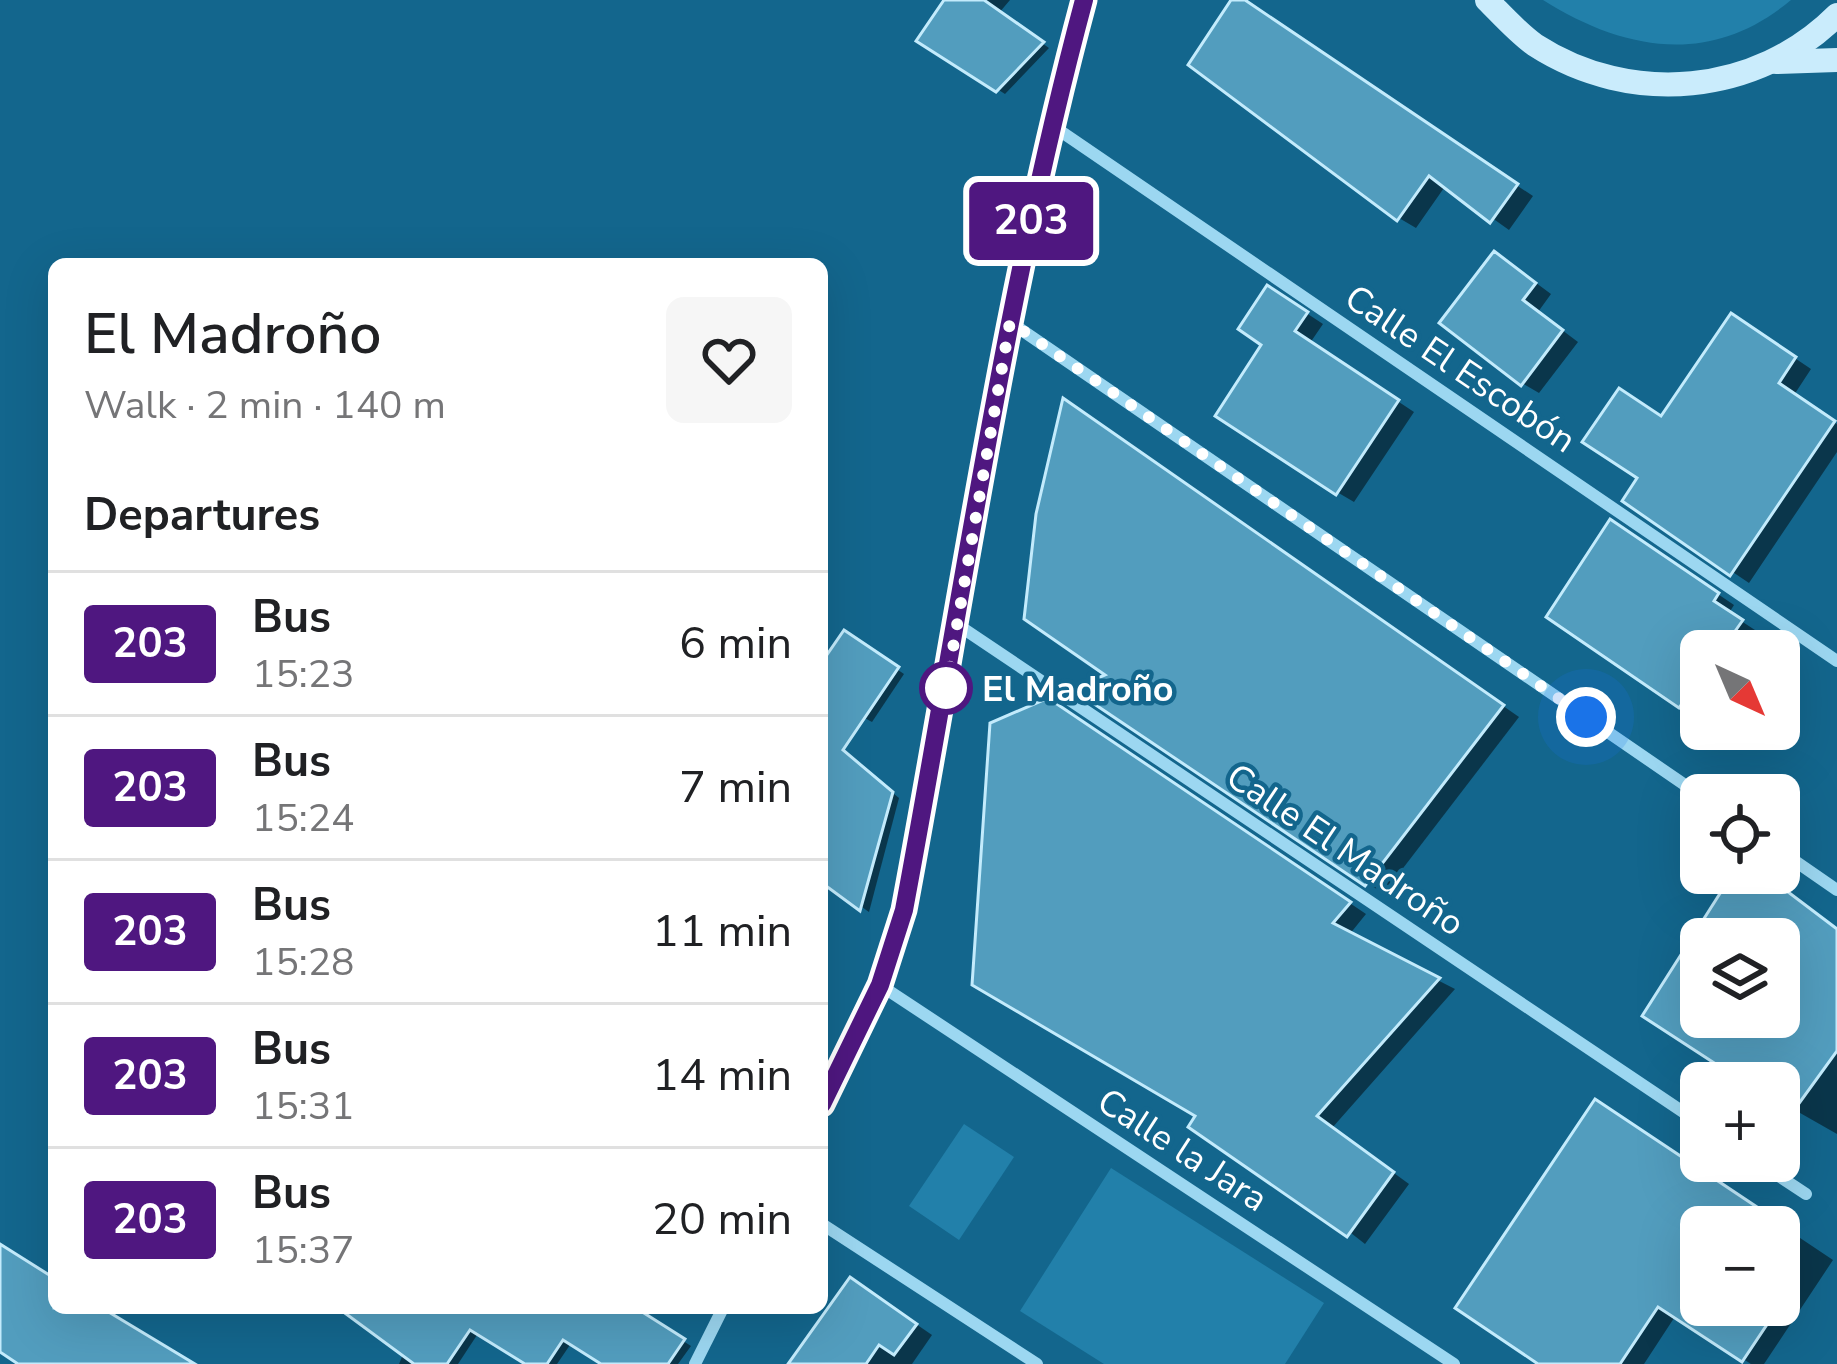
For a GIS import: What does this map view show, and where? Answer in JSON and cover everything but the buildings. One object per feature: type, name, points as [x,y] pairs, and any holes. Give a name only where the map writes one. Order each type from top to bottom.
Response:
[{"type":"main road","points":[[1487,0],[1533,44],[1589,73],[1651,86],[1714,82],[1774,62],[1837,61]]},
{"type":"main road","points":[[1774,62],[1837,15]]},
{"type":"street","points":[[828,1092],[880,985],[904,910],[1010,322],[1050,124],[1084,0]]},
{"type":"street","name":"Calle El Escobón","points":[[1050,124],[1837,661]]},
{"type":"street","points":[[1010,322],[1680,782]]},
{"type":"street","name":"Calle El Madroño","points":[[958,625],[1680,1110]]},
{"type":"street","points":[[1800,864],[1837,890]]},
{"type":"street","name":"Calle la Jara","points":[[880,985],[1454,1364]]},
{"type":"street","points":[[1788,1182],[1806,1194]]},
{"type":"street","points":[[828,1228],[1037,1364]]},
{"type":"street","points":[[695,1364],[720,1314]]},
{"type":"shaded area","points":[[1543,0],[1791,0],[1730,35],[1667,44],[1605,31]]},
{"type":"shaded area","points":[[964,1124],[1014,1157],[959,1240],[909,1206]]},
{"type":"shaded area","points":[[1111,1168],[1324,1303],[1285,1364],[1104,1364],[1020,1311]]},
{"type":"bus line","name":"203","points":[[828,1092],[880,985],[904,910],[1018,282],[1050,124],[1084,0]]},
{"type":"place","name":"El Madroño","points":[[946,688]]},
{"type":"route","points":[[946,688],[1010,322],[1586,717]]}]
